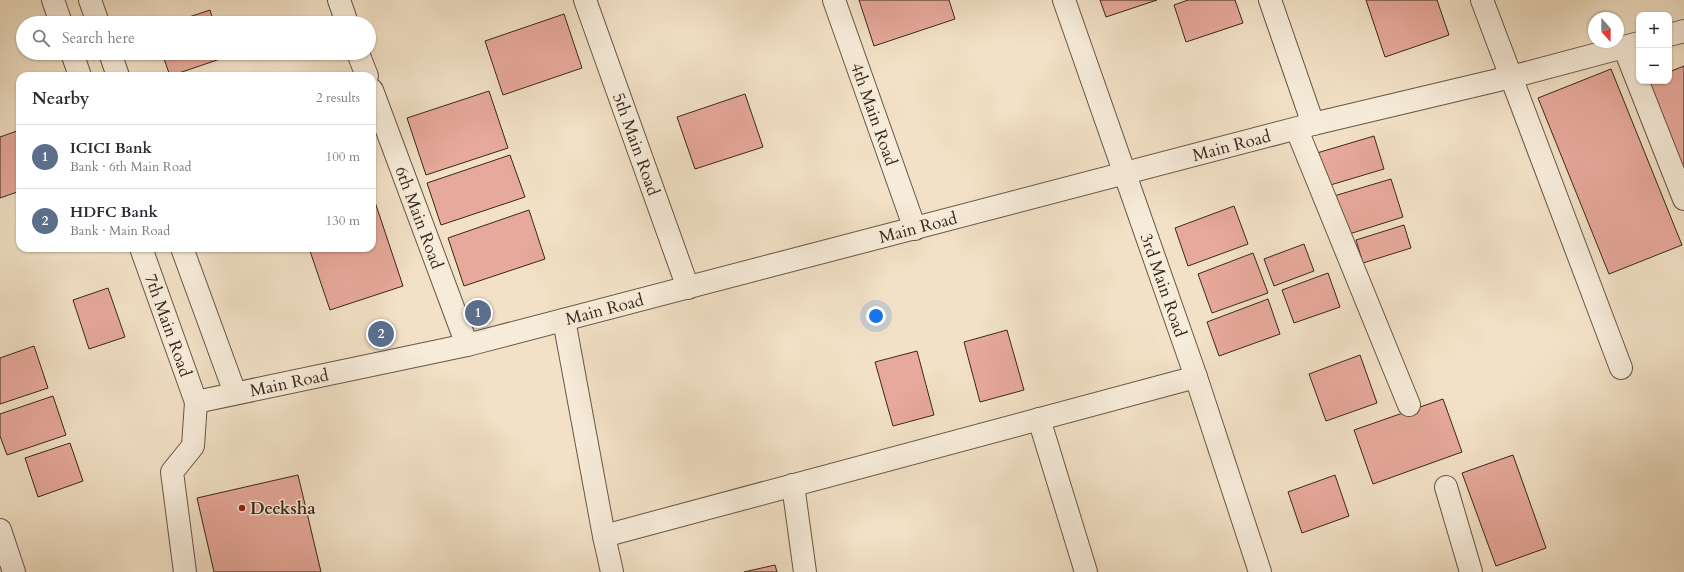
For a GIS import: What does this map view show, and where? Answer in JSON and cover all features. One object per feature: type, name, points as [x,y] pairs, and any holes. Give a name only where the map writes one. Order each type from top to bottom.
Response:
[{"type":"street","points":[[53,0],[59,16]]},
{"type":"street","points":[[90,0],[96,16]]},
{"type":"street","points":[[339,0],[345,16]]},
{"type":"street","name":"5th Main Road","points":[[585,0],[688,288]]},
{"type":"street","name":"4th Main Road","points":[[834,0],[915,229]]},
{"type":"street","name":"3rd Main Road","points":[[1064,0],[1196,377],[1260,572]]},
{"type":"street","points":[[1270,0],[1305,127],[1409,405]]},
{"type":"street","points":[[1482,0],[1621,368]]},
{"type":"street","points":[[1672,34],[1684,31]]},
{"type":"street","points":[[1631,45],[1684,199]]},
{"type":"street","name":"Main Road","points":[[196,402],[467,345],[1305,127],[1511,77],[1631,45]]},
{"type":"street","points":[[74,60],[79,72]]},
{"type":"street","points":[[112,60],[117,72]]},
{"type":"street","points":[[361,60],[365,72]]},
{"type":"street","name":"6th Main Road","points":[[376,101],[467,345]]},
{"type":"street","name":"7th Main Road","points":[[142,252],[196,402]]},
{"type":"street","points":[[183,252],[235,393]]},
{"type":"street","points":[[564,320],[612,572]]},
{"type":"street","points":[[604,536],[1196,377]]},
{"type":"street","points":[[185,572],[172,472],[193,446],[196,402]]},
{"type":"street","points":[[1039,419],[1086,572]]},
{"type":"street","points":[[792,485],[804,572]]},
{"type":"street","points":[[1446,487],[1471,572]]},
{"type":"street","points":[[0,530],[14,572]]},
{"type":"building","points":[[859,0],[949,0],[955,19],[874,46]]},
{"type":"building","points":[[1100,0],[1157,0],[1106,17]]},
{"type":"building","points":[[1188,0],[1235,0],[1243,23],[1186,42],[1174,5]]},
{"type":"building","points":[[1366,0],[1437,0],[1449,35],[1385,57]]},
{"type":"building","points":[[210,10],[212,16],[192,16]]},
{"type":"building","points":[[564,14],[582,68],[503,95],[485,41]]},
{"type":"building","points":[[164,60],[217,60],[182,72],[169,72]]},
{"type":"building","points":[[1684,66],[1684,183],[1648,84],[1672,84],[1672,71]]},
{"type":"building","points":[[1611,69],[1682,245],[1609,274],[1538,98]]},
{"type":"building","points":[[489,91],[508,148],[426,175],[407,118]]},
{"type":"building","points":[[745,94],[763,147],[695,169],[677,117]]},
{"type":"building","points":[[16,131],[16,192],[0,198],[0,137]]},
{"type":"building","points":[[1374,136],[1384,169],[1327,186],[1317,153]]},
{"type":"building","points":[[510,155],[525,197],[441,225],[427,183]]},
{"type":"building","points":[[1391,179],[1403,217],[1346,235],[1334,196]]},
{"type":"building","points":[[376,205],[403,286],[330,310],[310,252],[376,252]]},
{"type":"building","points":[[1234,206],[1248,244],[1188,266],[1175,228]]},
{"type":"building","points":[[529,210],[545,259],[464,286],[448,238]]},
{"type":"building","points":[[1404,225],[1411,248],[1363,263],[1356,240]]},
{"type":"building","points":[[1304,244],[1314,271],[1274,286],[1264,259]]},
{"type":"building","points":[[1253,253],[1268,293],[1212,313],[1198,274]]},
{"type":"building","points":[[1328,273],[1340,307],[1294,323],[1282,290]]},
{"type":"building","points":[[108,288],[125,337],[89,349],[73,300]]},
{"type":"building","points":[[1268,299],[1280,334],[1219,356],[1207,322]]},
{"type":"building","points":[[1007,330],[1024,390],[980,402],[964,342]]},
{"type":"building","points":[[34,346],[48,388],[0,404],[0,358]]},
{"type":"building","points":[[917,351],[934,415],[893,426],[875,362]]},
{"type":"building","points":[[1360,355],[1377,403],[1326,421],[1309,374]]},
{"type":"building","points":[[53,396],[66,435],[7,455],[0,436],[0,414]]},
{"type":"building","points":[[1443,399],[1462,452],[1373,484],[1354,430]]},
{"type":"building","points":[[70,443],[83,481],[38,497],[25,458]]},
{"type":"building","points":[[1513,455],[1546,548],[1496,566],[1462,473]]},
{"type":"building","points":[[298,475],[321,572],[214,572],[197,498]]},
{"type":"building","points":[[1335,475],[1349,516],[1302,533],[1288,492]]},
{"type":"building","points":[[775,565],[777,572],[744,572]]},
{"type":"place","name":"ICICI Bank","points":[[478,313]]},
{"type":"place","name":"HDFC Bank","points":[[381,334]]},
{"type":"place","name":"Deeksha","points":[[242,508]]}]
